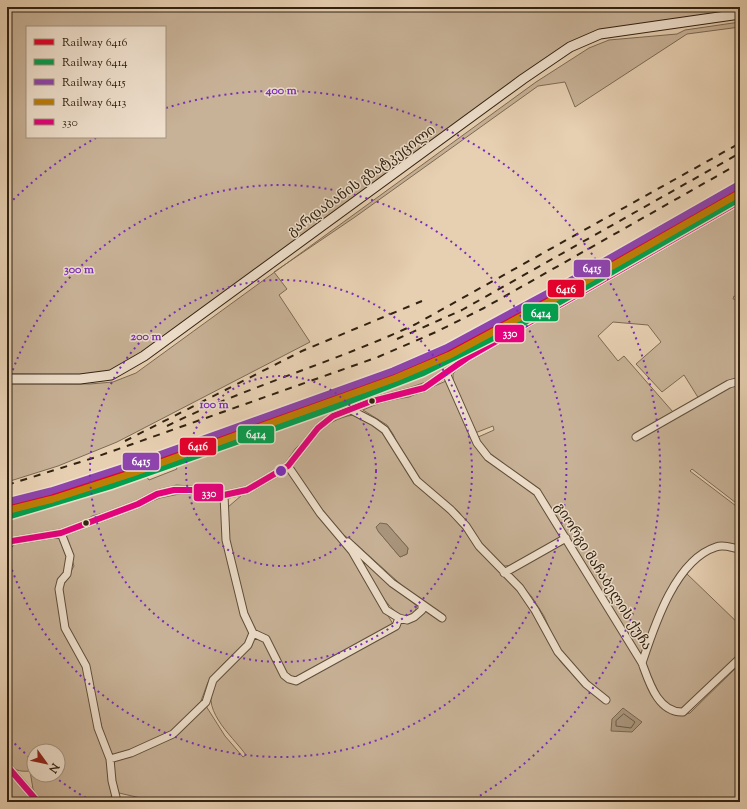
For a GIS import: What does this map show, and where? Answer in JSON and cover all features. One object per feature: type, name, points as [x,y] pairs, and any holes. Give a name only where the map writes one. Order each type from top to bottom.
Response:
[{"type":"main road","name":"გარდაბანის გზატკეცილი","points":[[7,379],[80,379],[111,375],[124,368],[144,356],[570,47],[600,34],[740,14]]},
{"type":"street","points":[[9,544],[61,533],[138,504],[157,494],[174,490],[191,490],[224,495],[247,490],[288,466],[318,428],[333,416],[369,402],[424,388],[472,355],[740,201]]},
{"type":"street","name":"გიორგი მაჩაბელის ქუჩა","points":[[446,373],[477,443],[488,457],[537,492],[642,663]]},
{"type":"street","points":[[636,437],[729,384],[740,381]]},
{"type":"street","points":[[351,410],[374,422],[385,430],[417,481],[451,510],[466,526],[479,546],[520,588],[535,610],[563,659],[586,684],[606,700]]},
{"type":"street","points":[[288,466],[320,513],[343,539],[386,610],[398,618],[406,620],[414,617],[422,610],[422,605]]},
{"type":"street","points":[[224,495],[226,540],[244,614],[253,632],[266,639],[284,675],[289,679],[296,681],[396,626],[398,618]]},
{"type":"street","points":[[61,533],[70,556],[67,574],[61,581],[59,589],[65,628],[86,666],[98,728],[110,759],[112,781],[116,797]]},
{"type":"street","points":[[504,573],[566,538]]},
{"type":"street","points":[[343,539],[356,548],[392,583],[442,618]]},
{"type":"street","name":"გიორგი მაჩაბელის ქუჩა","points":[[642,663],[657,618],[684,571],[696,559],[715,547],[724,546],[740,549]]},
{"type":"street","points":[[110,759],[131,753],[173,734],[206,702],[213,680],[248,645],[253,632]]},
{"type":"street","points":[[642,663],[651,688],[666,707],[676,712],[683,712],[740,658]]},
{"type":"street","points":[[7,766],[38,802]]},
{"type":"shaded area","points":[[7,7],[740,7],[740,10],[607,29],[588,36],[132,360],[110,371],[85,375],[7,374]]},
{"type":"shaded area","points":[[740,22],[740,27],[687,34],[575,107],[565,82],[538,86],[355,217],[286,264],[536,82],[589,48],[609,40],[677,34],[685,30]]},
{"type":"shaded area","points":[[740,204],[740,298],[734,296],[733,299],[740,300],[740,379],[699,399],[684,375],[662,392],[636,364],[661,342],[648,325],[613,322],[598,336],[618,361],[624,356],[673,412],[730,384],[740,382],[740,506],[692,469],[690,471],[740,509],[740,548],[724,544],[684,568],[644,654],[640,657],[543,496],[490,456],[476,438],[494,430],[493,426],[475,433],[453,385],[453,374],[463,363]]},
{"type":"shaded area","points":[[274,272],[287,289],[279,295],[310,342],[117,442],[58,466],[7,482],[7,383],[90,384],[113,382],[136,373]]},
{"type":"shaded area","points":[[486,341],[488,342],[426,382],[351,408],[333,411],[295,449],[285,464],[249,486],[222,492],[206,487],[176,485],[118,509],[92,516],[84,522],[55,531],[14,537],[7,543],[7,515],[61,501],[144,473],[149,480],[177,469],[174,461],[388,383]]},
{"type":"shaded area","points":[[446,381],[473,441],[537,496],[563,536],[514,565],[504,566],[498,561],[480,542],[459,512],[420,480],[400,449],[387,425],[363,410],[384,401],[409,397]]},
{"type":"shaded area","points":[[353,415],[376,426],[380,430],[398,456],[519,592],[534,611],[560,661],[583,686],[606,703],[610,700],[572,666],[556,643],[544,616],[532,597],[511,574],[515,569],[564,542],[640,665],[664,709],[672,714],[682,715],[690,713],[740,664],[740,802],[158,802],[119,793],[114,784],[114,763],[117,760],[146,749],[206,706],[225,736],[243,757],[246,755],[218,720],[213,710],[211,701],[212,690],[217,680],[256,638],[262,639],[288,681],[400,622],[414,620],[420,616],[425,609],[443,622],[446,618],[407,590],[355,543],[345,536],[319,508],[291,466],[317,434],[325,427],[342,418]],"holes":[[[387,524],[408,548],[407,554],[400,557],[378,531]]]},
{"type":"shaded area","points":[[286,469],[345,545],[393,624],[297,678],[288,675],[268,638],[254,629],[246,612],[229,540],[228,507],[242,495],[266,483]]},
{"type":"shaded area","points":[[184,493],[223,498],[223,540],[242,618],[250,634],[247,642],[223,664],[208,682],[201,701],[173,731],[132,750],[111,756],[102,728],[87,662],[68,628],[62,587],[74,566],[65,535],[160,498]]},
{"type":"shaded area","points":[[60,536],[68,560],[66,570],[60,579],[63,629],[82,663],[108,759],[113,792],[111,797],[106,802],[40,802],[33,789],[32,783],[66,783],[66,743],[26,743],[26,771],[17,770],[7,761],[7,551],[11,545],[17,542]]},
{"type":"shaded area","points":[[354,550],[392,586],[417,606],[411,616],[403,616],[393,609],[383,598]]},
{"type":"shaded area","points":[[686,573],[740,625],[740,655],[682,709],[679,710],[667,705],[654,686],[645,664],[659,618]]},
{"type":"shaded area","points":[[7,770],[34,802],[7,802]]},
{"type":"water","points":[[380,523],[387,524],[408,548],[407,554],[400,557],[378,531],[376,527]]},
{"type":"water","points":[[623,708],[642,722],[632,732],[611,731],[612,719]]},
{"type":"railway","points":[[167,426],[260,386],[385,338],[416,324],[740,143]]},
{"type":"railway","points":[[397,339],[462,310],[740,153]]},
{"type":"railway","points":[[7,485],[93,458],[378,357],[436,332],[484,308],[740,163]]},
{"type":"railway","points":[[125,441],[302,351],[422,301]]},
{"type":"rail line","name":"6415","points":[[7,502],[51,491],[131,465],[393,371],[446,348],[561,286],[740,184]]},
{"type":"rail line","name":"6416","points":[[7,508],[108,478],[328,400],[419,365],[522,314],[740,189]]},
{"type":"rail line","name":"6413","points":[[9,510],[53,499],[133,473],[396,378],[450,355],[565,293],[740,193]]},
{"type":"rail line","name":"6414","points":[[9,516],[110,486],[331,408],[422,373],[526,321],[740,198]]},
{"type":"transit line","name":"330","points":[[12,541],[61,533],[138,504],[157,494],[174,490],[191,490],[224,495],[247,490],[288,466],[318,428],[333,416],[369,402],[424,388],[467,358],[740,201]]},
{"type":"transit line","name":"330","points":[[7,766],[38,802]]}]
